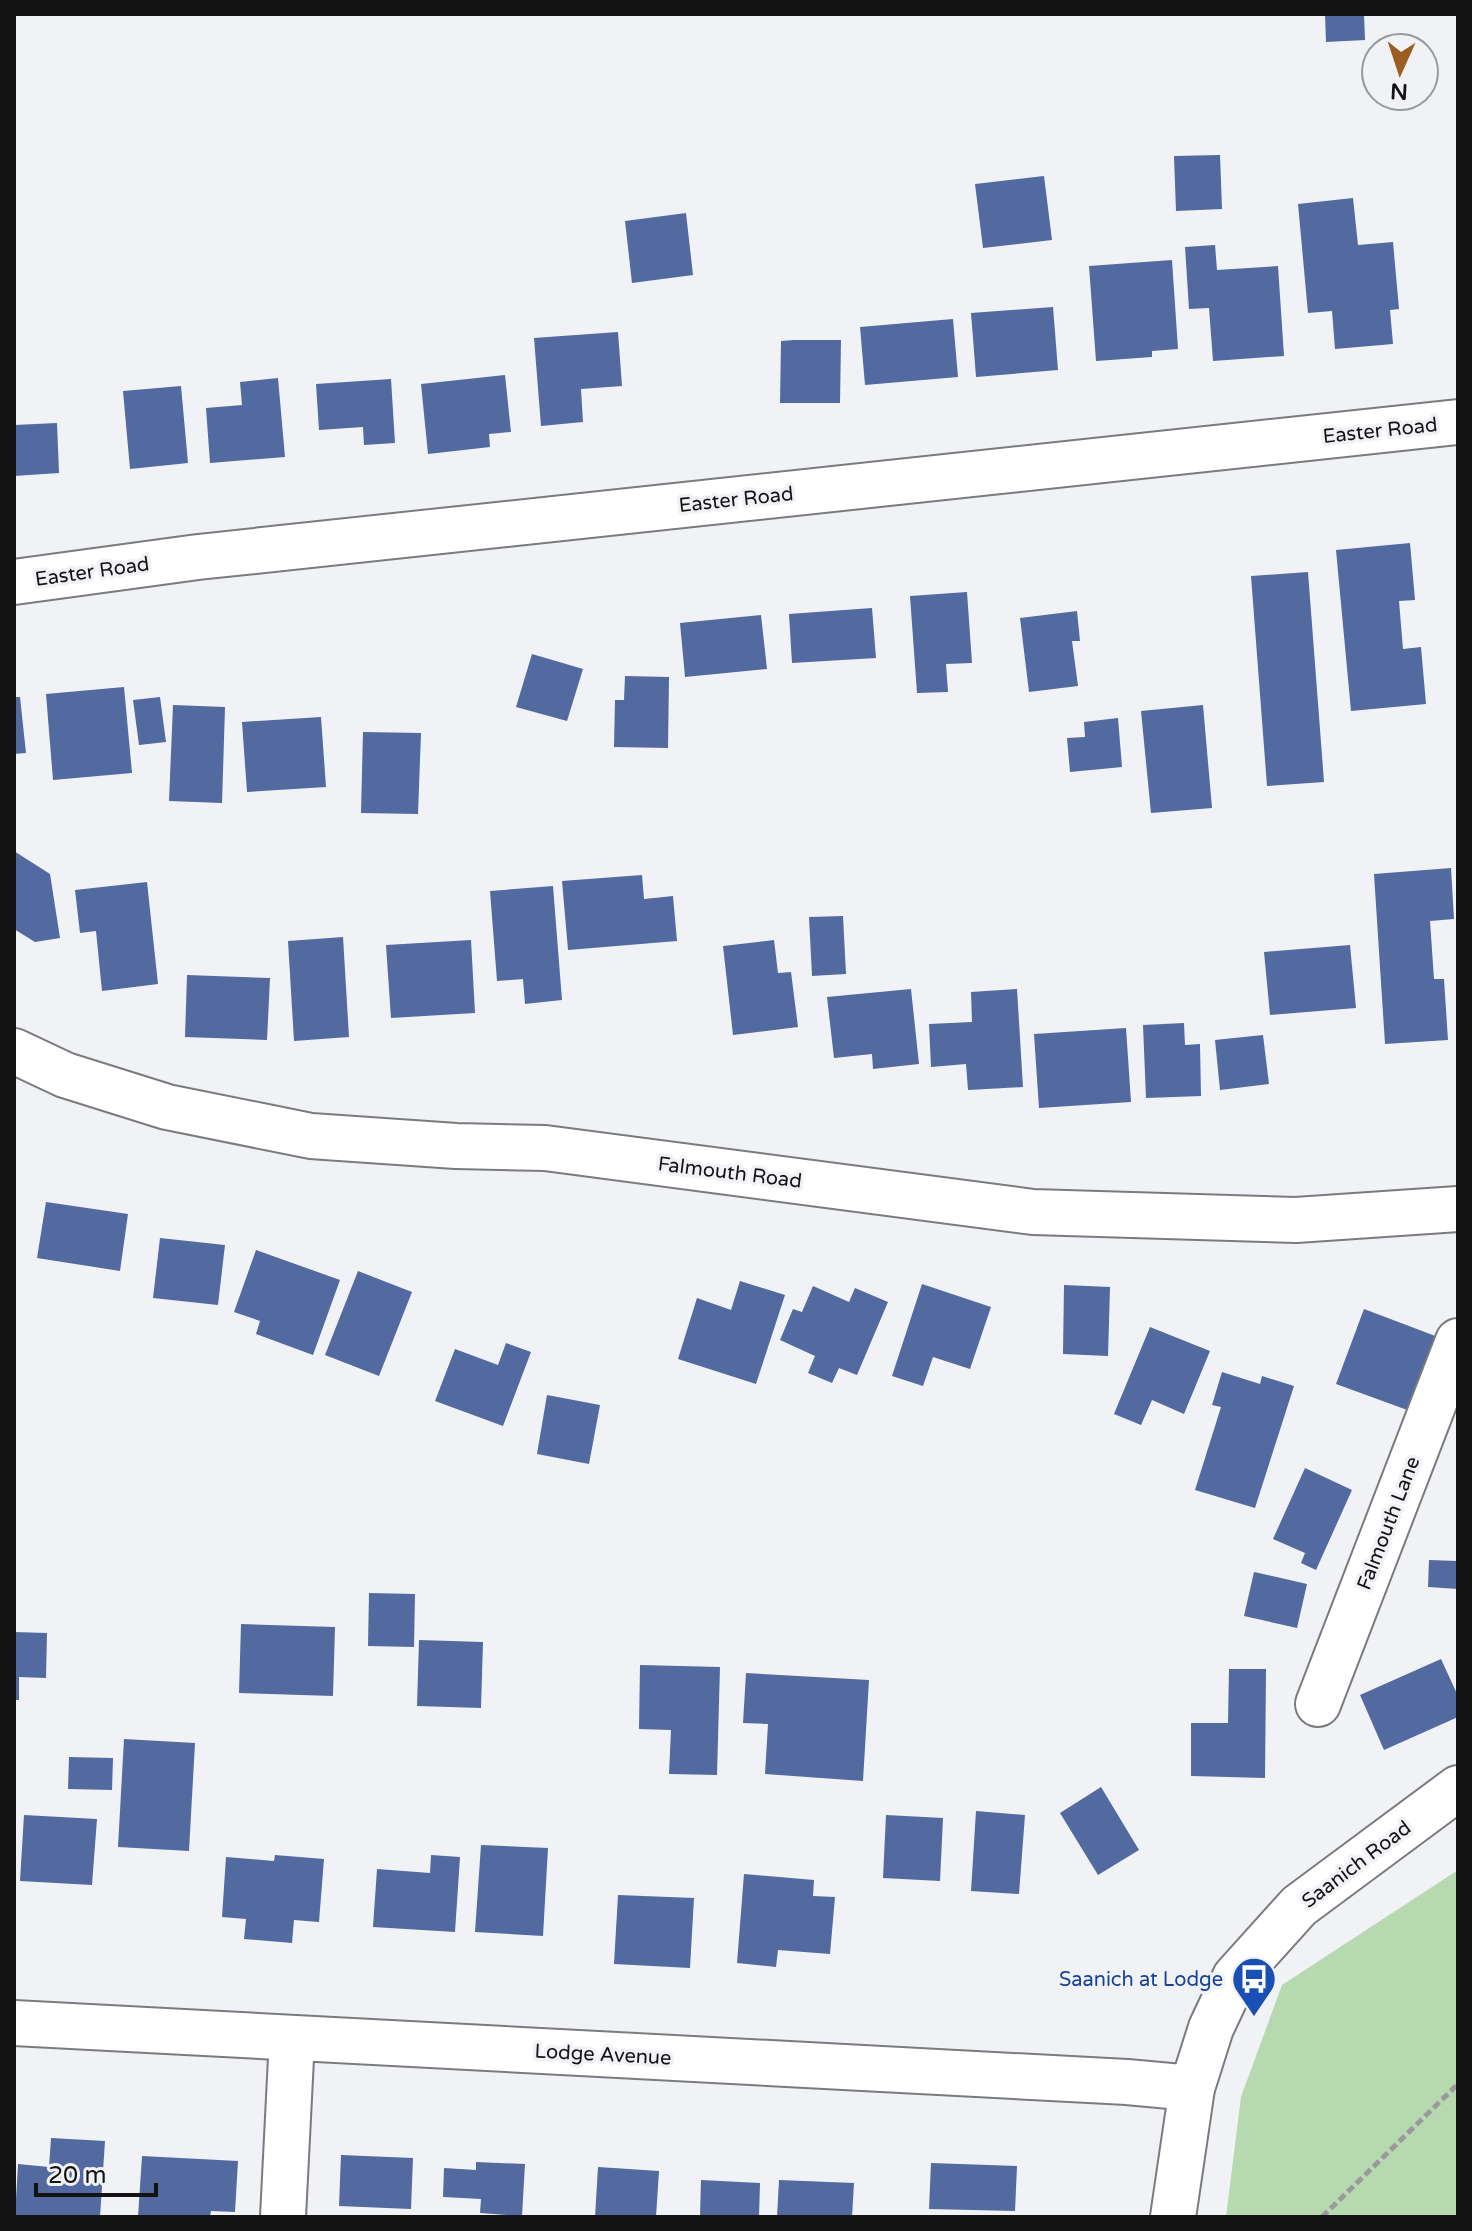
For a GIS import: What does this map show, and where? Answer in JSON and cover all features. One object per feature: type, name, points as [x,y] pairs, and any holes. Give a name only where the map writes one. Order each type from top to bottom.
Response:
[{"type":"street","name":"Easter Road","points":[[14,582],[213,555],[1458,422]]},
{"type":"street","name":"Falmouth Road","points":[[14,1051],[65,1075],[167,1107],[311,1136],[456,1146],[545,1148],[1033,1212],[1296,1220],[1458,1209]]},
{"type":"street","name":"Falmouth Lane","points":[[1318,1704],[1458,1341]]},
{"type":"street","name":"Saanich Road","points":[[1173,2217],[1192,2088],[1211,2028],[1235,1977],[1299,1906],[1458,1788]]},
{"type":"street","name":"Lodge Avenue","points":[[14,2023],[1111,2081],[1192,2088]]},
{"type":"street","points":[[283,2217],[292,2038]]},
{"type":"path","points":[[1322,2217],[1458,2084]]},
{"type":"green space","points":[[1458,1870],[1458,2217],[1226,2217],[1241,2097],[1282,1985]]},
{"type":"building","points":[[1325,14],[1364,14],[1365,32],[1360,32],[1360,40],[1326,42]]},
{"type":"building","points":[[1220,155],[1222,209],[1176,211],[1174,156]]},
{"type":"building","points":[[1044,176],[1052,240],[983,248],[975,184]]},
{"type":"building","points":[[1353,198],[1358,245],[1393,242],[1399,309],[1390,310],[1393,344],[1335,349],[1332,311],[1308,313],[1298,204]]},
{"type":"building","points":[[686,213],[693,275],[632,283],[625,221]]},
{"type":"building","points":[[1215,245],[1217,270],[1278,266],[1284,356],[1213,361],[1209,308],[1189,309],[1185,247]]},
{"type":"building","points":[[1172,260],[1178,349],[1152,351],[1152,357],[1096,361],[1089,266]]},
{"type":"building","points":[[1053,307],[1058,370],[976,377],[971,313]]},
{"type":"building","points":[[953,319],[958,377],[865,385],[860,327]]},
{"type":"building","points":[[618,332],[622,386],[581,389],[583,422],[541,426],[534,338]]},
{"type":"building","points":[[841,340],[840,403],[780,403],[781,341]]},
{"type":"building","points":[[505,375],[511,432],[489,434],[490,447],[428,454],[421,384]]},
{"type":"building","points":[[278,378],[285,457],[210,463],[206,408],[242,405],[240,382]]},
{"type":"building","points":[[391,379],[395,443],[364,445],[363,427],[319,430],[316,384]]},
{"type":"building","points":[[181,386],[188,463],[130,469],[123,391]]},
{"type":"building","points":[[57,423],[59,473],[14,476],[14,425]]},
{"type":"building","points":[[1410,543],[1415,600],[1399,601],[1403,649],[1421,647],[1426,704],[1351,711],[1336,550]]},
{"type":"building","points":[[1308,572],[1324,782],[1267,786],[1251,576]]},
{"type":"building","points":[[967,592],[972,663],[946,664],[948,692],[917,693],[910,596]]},
{"type":"building","points":[[872,608],[876,658],[792,663],[789,614]]},
{"type":"building","points":[[1077,611],[1080,641],[1072,641],[1078,686],[1029,692],[1020,618]]},
{"type":"building","points":[[761,615],[767,669],[685,677],[680,623]]},
{"type":"building","points":[[532,654],[583,669],[567,721],[516,707]]},
{"type":"building","points":[[625,676],[669,677],[668,748],[614,747],[615,700],[624,700]]},
{"type":"building","points":[[124,687],[132,773],[53,780],[46,694]]},
{"type":"building","points":[[14,697],[20,697],[26,753],[14,754]]},
{"type":"building","points":[[160,697],[166,742],[139,745],[133,700]]},
{"type":"building","points":[[173,705],[225,707],[222,803],[169,801]]},
{"type":"building","points":[[1203,705],[1212,808],[1151,813],[1141,711]]},
{"type":"building","points":[[321,717],[326,787],[247,792],[242,722]]},
{"type":"building","points":[[1118,718],[1122,767],[1070,772],[1067,738],[1085,737],[1084,722]]},
{"type":"building","points":[[363,732],[421,733],[418,814],[361,813]]},
{"type":"building","points":[[14,851],[50,874],[60,938],[35,942],[14,929]]},
{"type":"building","points":[[1451,868],[1454,919],[1430,921],[1434,979],[1444,979],[1448,1040],[1385,1044],[1374,874]]},
{"type":"building","points":[[642,875],[644,899],[673,896],[677,941],[568,950],[562,881]]},
{"type":"building","points":[[147,882],[158,984],[102,991],[96,931],[80,933],[75,890]]},
{"type":"building","points":[[553,886],[562,1000],[525,1004],[523,979],[497,981],[490,891]]},
{"type":"building","points":[[843,916],[846,974],[812,976],[809,917]]},
{"type":"building","points":[[343,937],[349,1037],[294,1041],[288,941]]},
{"type":"building","points":[[471,940],[475,1013],[391,1018],[386,945]]},
{"type":"building","points":[[774,940],[778,973],[791,972],[798,1027],[733,1035],[723,946]]},
{"type":"building","points":[[1350,945],[1356,1008],[1270,1015],[1264,952]]},
{"type":"building","points":[[187,975],[270,978],[267,1040],[185,1037]]},
{"type":"building","points":[[911,989],[919,1064],[873,1069],[872,1054],[834,1058],[827,997]]},
{"type":"building","points":[[1017,989],[1023,1087],[968,1090],[966,1064],[931,1067],[929,1024],[972,1022],[971,992]]},
{"type":"building","points":[[1184,1023],[1185,1045],[1200,1044],[1201,1096],[1146,1098],[1143,1025]]},
{"type":"building","points":[[1126,1028],[1131,1102],[1039,1108],[1034,1034]]},
{"type":"building","points":[[1263,1035],[1269,1084],[1220,1090],[1215,1040]]},
{"type":"building","points":[[46,1202],[128,1214],[120,1271],[37,1258]]},
{"type":"building","points":[[160,1238],[225,1245],[218,1305],[153,1298]]},
{"type":"building","points":[[256,1250],[340,1280],[313,1355],[256,1334],[260,1321],[234,1312]]},
{"type":"building","points":[[358,1271],[412,1292],[379,1376],[325,1355]]},
{"type":"building","points":[[740,1281],[785,1295],[756,1384],[678,1359],[697,1298],[731,1310]]},
{"type":"building","points":[[922,1284],[991,1307],[970,1369],[933,1357],[923,1386],[892,1376]]},
{"type":"building","points":[[1064,1285],[1110,1287],[1108,1356],[1063,1354]]},
{"type":"building","points":[[813,1286],[849,1302],[855,1288],[888,1302],[857,1375],[839,1368],[832,1383],[808,1373],[815,1356],[780,1340],[793,1309],[802,1312]]},
{"type":"building","points":[[1364,1309],[1438,1337],[1410,1411],[1336,1384]]},
{"type":"building","points":[[1150,1327],[1210,1351],[1184,1414],[1152,1400],[1141,1425],[1114,1414]]},
{"type":"building","points":[[506,1343],[531,1352],[503,1426],[435,1401],[455,1349],[498,1365]]},
{"type":"building","points":[[1222,1372],[1260,1384],[1262,1376],[1294,1386],[1255,1508],[1195,1490],[1221,1407],[1212,1405]]},
{"type":"building","points":[[547,1395],[600,1405],[589,1464],[537,1454]]},
{"type":"building","points":[[1305,1468],[1352,1490],[1316,1570],[1301,1563],[1305,1553],[1273,1539]]},
{"type":"building","points":[[1429,1560],[1458,1561],[1458,1589],[1428,1587]]},
{"type":"building","points":[[1254,1572],[1307,1584],[1297,1628],[1244,1616]]},
{"type":"building","points":[[369,1593],[415,1594],[414,1647],[368,1646]]},
{"type":"building","points":[[241,1624],[335,1627],[333,1696],[239,1693]]},
{"type":"building","points":[[14,1632],[47,1633],[46,1678],[19,1677],[19,1700],[14,1700]]},
{"type":"building","points":[[419,1640],[483,1642],[481,1708],[417,1706]]},
{"type":"building","points":[[1441,1659],[1458,1696],[1458,1717],[1384,1750],[1360,1695]]},
{"type":"building","points":[[640,1665],[720,1667],[717,1775],[669,1774],[671,1730],[639,1729]]},
{"type":"building","points":[[1229,1669],[1266,1669],[1265,1778],[1191,1776],[1191,1723],[1228,1723]]},
{"type":"building","points":[[746,1673],[869,1680],[863,1781],[765,1774],[768,1724],[743,1723]]},
{"type":"building","points":[[124,1739],[195,1743],[189,1851],[118,1847]]},
{"type":"building","points":[[69,1757],[113,1758],[112,1790],[68,1789]]},
{"type":"building","points":[[1101,1787],[1139,1850],[1098,1875],[1060,1813]]},
{"type":"building","points":[[976,1811],[1025,1815],[1019,1894],[971,1891]]},
{"type":"building","points":[[24,1815],[97,1819],[92,1885],[20,1881]]},
{"type":"building","points":[[886,1815],[943,1818],[940,1881],[883,1878]]},
{"type":"building","points":[[481,1845],[548,1848],[543,1936],[475,1932]]},
{"type":"building","points":[[275,1855],[324,1859],[319,1922],[294,1920],[292,1943],[244,1939],[246,1919],[222,1917],[226,1857],[274,1861]]},
{"type":"building","points":[[431,1855],[460,1857],[455,1932],[373,1927],[377,1869],[430,1873]]},
{"type":"building","points":[[744,1874],[814,1880],[813,1896],[835,1897],[830,1954],[778,1950],[776,1967],[737,1963]]},
{"type":"building","points":[[618,1895],[694,1898],[690,1968],[614,1964]]},
{"type":"building","points":[[51,2138],[105,2141],[100,2217],[15,2217],[18,2164],[49,2167]]},
{"type":"building","points":[[341,2155],[413,2158],[411,2209],[339,2206]]},
{"type":"building","points":[[142,2156],[238,2161],[235,2212],[211,2211],[210,2217],[138,2217]]},
{"type":"building","points":[[476,2162],[525,2164],[522,2216],[480,2213],[481,2199],[443,2197],[444,2168],[476,2170]]},
{"type":"building","points":[[931,2163],[1017,2166],[1015,2211],[929,2209]]},
{"type":"building","points":[[598,2167],[659,2171],[656,2217],[595,2217]]},
{"type":"building","points":[[701,2180],[760,2183],[759,2217],[700,2217]]},
{"type":"building","points":[[779,2180],[854,2183],[852,2217],[777,2217]]},
{"type":"place","name":"Saanich at Lodge","points":[[1254,2018]]}]
